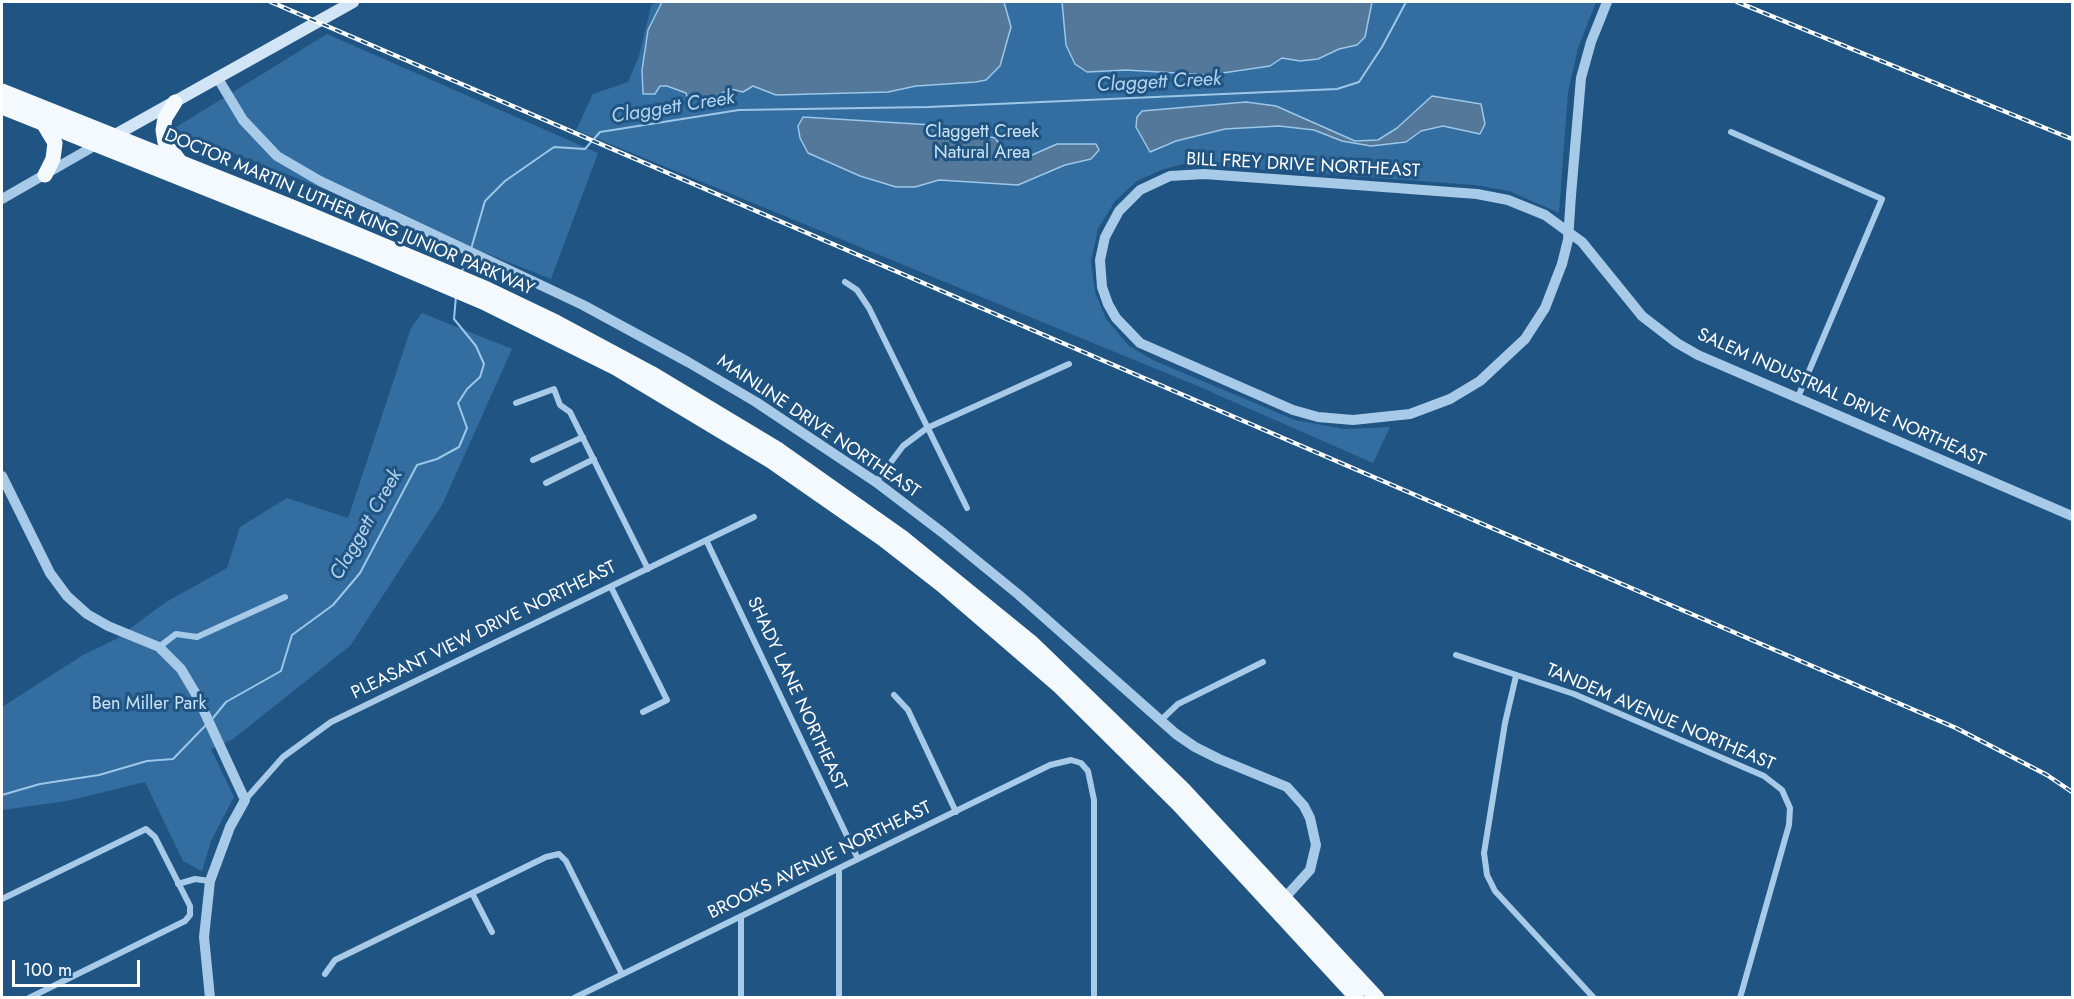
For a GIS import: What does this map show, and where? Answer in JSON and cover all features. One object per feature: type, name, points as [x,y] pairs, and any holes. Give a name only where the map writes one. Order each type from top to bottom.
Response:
[{"type":"highway","name":"DOCTOR MARTIN LUTHER KING JUNIOR PARKWAY","points":[[2,91],[181,163],[485,296],[696,414],[771,461],[883,539],[996,629],[1123,746],[1377,998]]},
{"type":"highway","points":[[175,102],[165,118],[163,130],[165,142],[181,163]]},
{"type":"highway","name":"DOCTOR MARTIN LUTHER KING JUNIOR PARKWAY","points":[[2,107],[434,273]]},
{"type":"highway","points":[[43,123],[55,143],[53,159],[45,176]]},
{"type":"highway","name":"DOCTOR MARTIN LUTHER KING JUNIOR PARKWAY","points":[[1280,904],[1357,998]]},
{"type":"main road","points":[[96,145],[353,2]]},
{"type":"street","name":"BILL FREY DRIVE NORTHEAST","points":[[1607,2],[1591,42],[1581,78],[1571,195],[1568,240],[1562,264],[1545,308],[1525,339],[1480,381],[1428,408],[1389,418],[1362,420],[1327,418],[1293,410],[1140,343],[1116,318],[1108,304],[1102,287],[1100,260],[1112,222],[1135,194],[1153,182],[1170,176],[1204,174],[1462,192],[1508,200],[1545,215],[1577,237],[1603,264],[1616,283]]},
{"type":"street","name":"MAINLINE DRIVE NORTHEAST","points":[[217,78],[243,120],[277,156],[320,181],[583,305],[688,362],[876,482],[1019,595],[1160,721],[1195,747],[1287,787],[1305,806],[1314,832],[1314,855],[1310,870],[1280,904]]},
{"type":"street","points":[[1731,132],[1882,199],[1798,397]]},
{"type":"street","points":[[2,199],[96,145]]},
{"type":"street","points":[[845,282],[864,298],[967,508]]},
{"type":"street","name":"SALEM INDUSTRIAL DRIVE NORTHEAST","points":[[1616,283],[1642,316],[1677,343],[2073,516]]},
{"type":"street","points":[[876,482],[903,446],[927,428],[1068,364]]},
{"type":"street","points":[[516,403],[552,387],[560,405],[570,412],[648,569]]},
{"type":"street","points":[[533,460],[583,437]]},
{"type":"street","points":[[546,483],[594,459]]},
{"type":"street","points":[[2,476],[50,573],[67,596],[87,614],[108,626],[159,647],[181,669],[197,696],[245,800],[230,827],[210,881],[204,938],[210,998]]},
{"type":"street","name":"PLEASANT VIEW DRIVE NORTHEAST","points":[[245,800],[283,757],[331,722],[707,542],[754,516]]},
{"type":"street","name":"SHADY LANE NORTHEAST","points":[[707,542],[858,860]]},
{"type":"street","points":[[611,587],[667,700],[643,712]]},
{"type":"street","points":[[159,647],[176,634],[201,636],[285,597]]},
{"type":"street","name":"TANDEM AVENUE NORTHEAST","points":[[1456,655],[1596,703],[1764,776],[1782,790],[1790,808],[1789,825],[1740,998]]},
{"type":"street","points":[[1160,721],[1178,704],[1263,662]]},
{"type":"street","points":[[1516,676],[1505,723],[1484,853],[1487,875],[1495,891],[1594,998]]},
{"type":"street","points":[[894,695],[908,710],[956,812]]},
{"type":"street","name":"BROOKS AVENUE NORTHEAST","points":[[574,998],[1054,763],[1071,760],[1081,763],[1090,776],[1094,800],[1094,998]]},
{"type":"street","points":[[2,899],[136,832],[148,830],[155,837],[190,906],[190,915],[185,921],[29,998]]},
{"type":"street","points":[[325,974],[335,960],[546,857],[559,854],[566,861],[622,974]]},
{"type":"street","points":[[839,870],[839,998]]},
{"type":"street","points":[[178,884],[195,879],[210,881]]},
{"type":"street","points":[[472,893],[492,932]]},
{"type":"street","points":[[741,917],[741,998]]},
{"type":"green space","name":"Claggett Creek Natural Area","points":[[655,2],[1596,2],[1578,48],[1568,92],[1559,213],[1509,191],[1475,185],[1183,164],[1161,170],[1137,181],[1115,201],[1098,229],[1091,261],[1095,292],[1106,319],[1129,346],[1155,361],[1295,420],[1344,429],[1390,427],[1373,463],[1200,387],[576,130],[593,94],[628,82],[639,56],[651,6]]},
{"type":"green space","points":[[327,34],[598,153],[551,279],[173,129]]},
{"type":"green space","name":"Ben Miller Park","points":[[422,313],[512,349],[442,505],[350,646],[233,739],[211,749],[234,797],[211,841],[202,871],[183,861],[145,782],[67,801],[2,810],[2,707],[83,655],[116,639],[166,602],[227,568],[240,527],[287,498],[348,518],[411,328]]},
{"type":"shaded area","points":[[662,2],[1004,2],[1011,27],[1000,66],[986,80],[916,86],[888,92],[776,95],[753,86],[743,92],[731,89],[715,96],[688,99],[686,93],[667,86],[660,86],[655,94],[643,94],[642,70],[648,30]]},
{"type":"shaded area","points":[[1062,2],[1372,2],[1365,37],[1357,45],[1339,49],[1318,59],[1300,61],[1282,58],[1270,66],[1209,75],[1126,70],[1087,72],[1075,64],[1066,45]]},
{"type":"shaded area","points":[[1432,96],[1481,104],[1485,124],[1480,134],[1443,126],[1421,131],[1406,142],[1371,146],[1342,141],[1314,130],[1279,126],[1225,129],[1176,141],[1150,152],[1136,127],[1137,117],[1142,111],[1246,102],[1276,106],[1355,141],[1378,140],[1397,128]]},
{"type":"shaded area","points":[[803,117],[933,125],[995,138],[1005,152],[1014,158],[1032,155],[1057,144],[1096,144],[1099,150],[1091,159],[1065,165],[1018,185],[939,180],[915,187],[896,187],[860,176],[808,153],[800,138],[798,126]]},
{"type":"waterway","name":"Claggett Creek","points":[[471,249],[485,201],[505,181],[554,147],[585,149],[600,132],[739,110],[928,107],[1337,89],[1359,82],[1382,47],[1406,2]]},
{"type":"waterway","name":"Claggett Creek","points":[[462,271],[469,254]]},
{"type":"waterway","name":"Claggett Creek","points":[[213,718],[226,702],[281,671],[292,635],[333,605],[360,573],[417,465],[437,459],[459,447],[467,428],[458,403],[467,389],[480,377],[484,364],[476,346],[454,319],[456,296]]},
{"type":"waterway","name":"Claggett Creek","points":[[2,795],[40,784],[99,775],[147,761],[173,759],[207,724]]},
{"type":"railway","points":[[271,2],[1956,728],[2047,775],[2072,792]]},
{"type":"railway","points":[[1737,2],[2072,139]]}]
